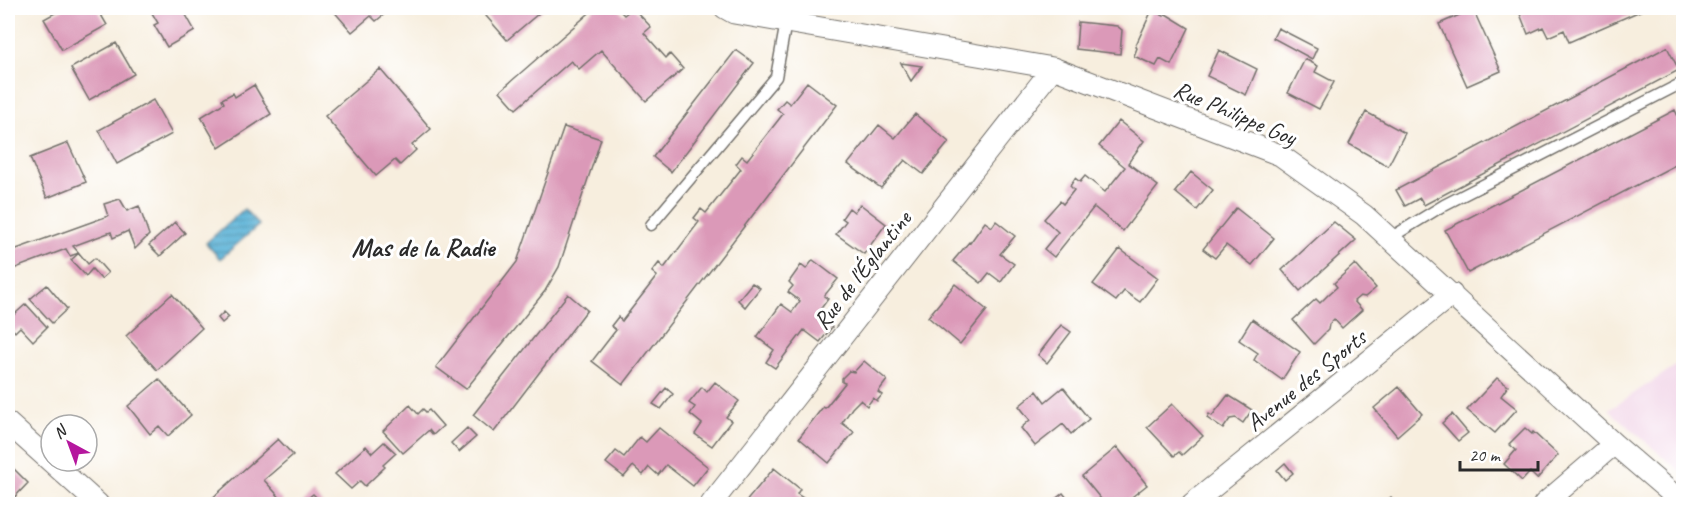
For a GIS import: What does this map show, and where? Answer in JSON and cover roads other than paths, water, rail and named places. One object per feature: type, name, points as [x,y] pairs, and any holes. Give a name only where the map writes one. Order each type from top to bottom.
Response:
[{"type":"street","name":"Rue Philippe Goy","points":[[725,8],[734,13],[1053,68],[1280,155],[1364,215],[1614,444],[1683,504]]},
{"type":"street","name":"Rue de l'Églantine","points":[[711,504],[1053,68]]},
{"type":"street","name":"Avenue des Sports","points":[[1192,504],[1452,294]]},
{"type":"street","points":[[8,423],[98,504]]},
{"type":"street","points":[[1544,504],[1614,444]]},
{"type":"lane","points":[[651,225],[776,77],[786,22]]},
{"type":"lane","points":[[1390,238],[1444,205],[1683,82]]},
{"type":"water","points":[[244,209],[259,225],[220,259],[206,243]]},
{"type":"district","name":"Mas de la Radie","points":[[423,247]]}]
